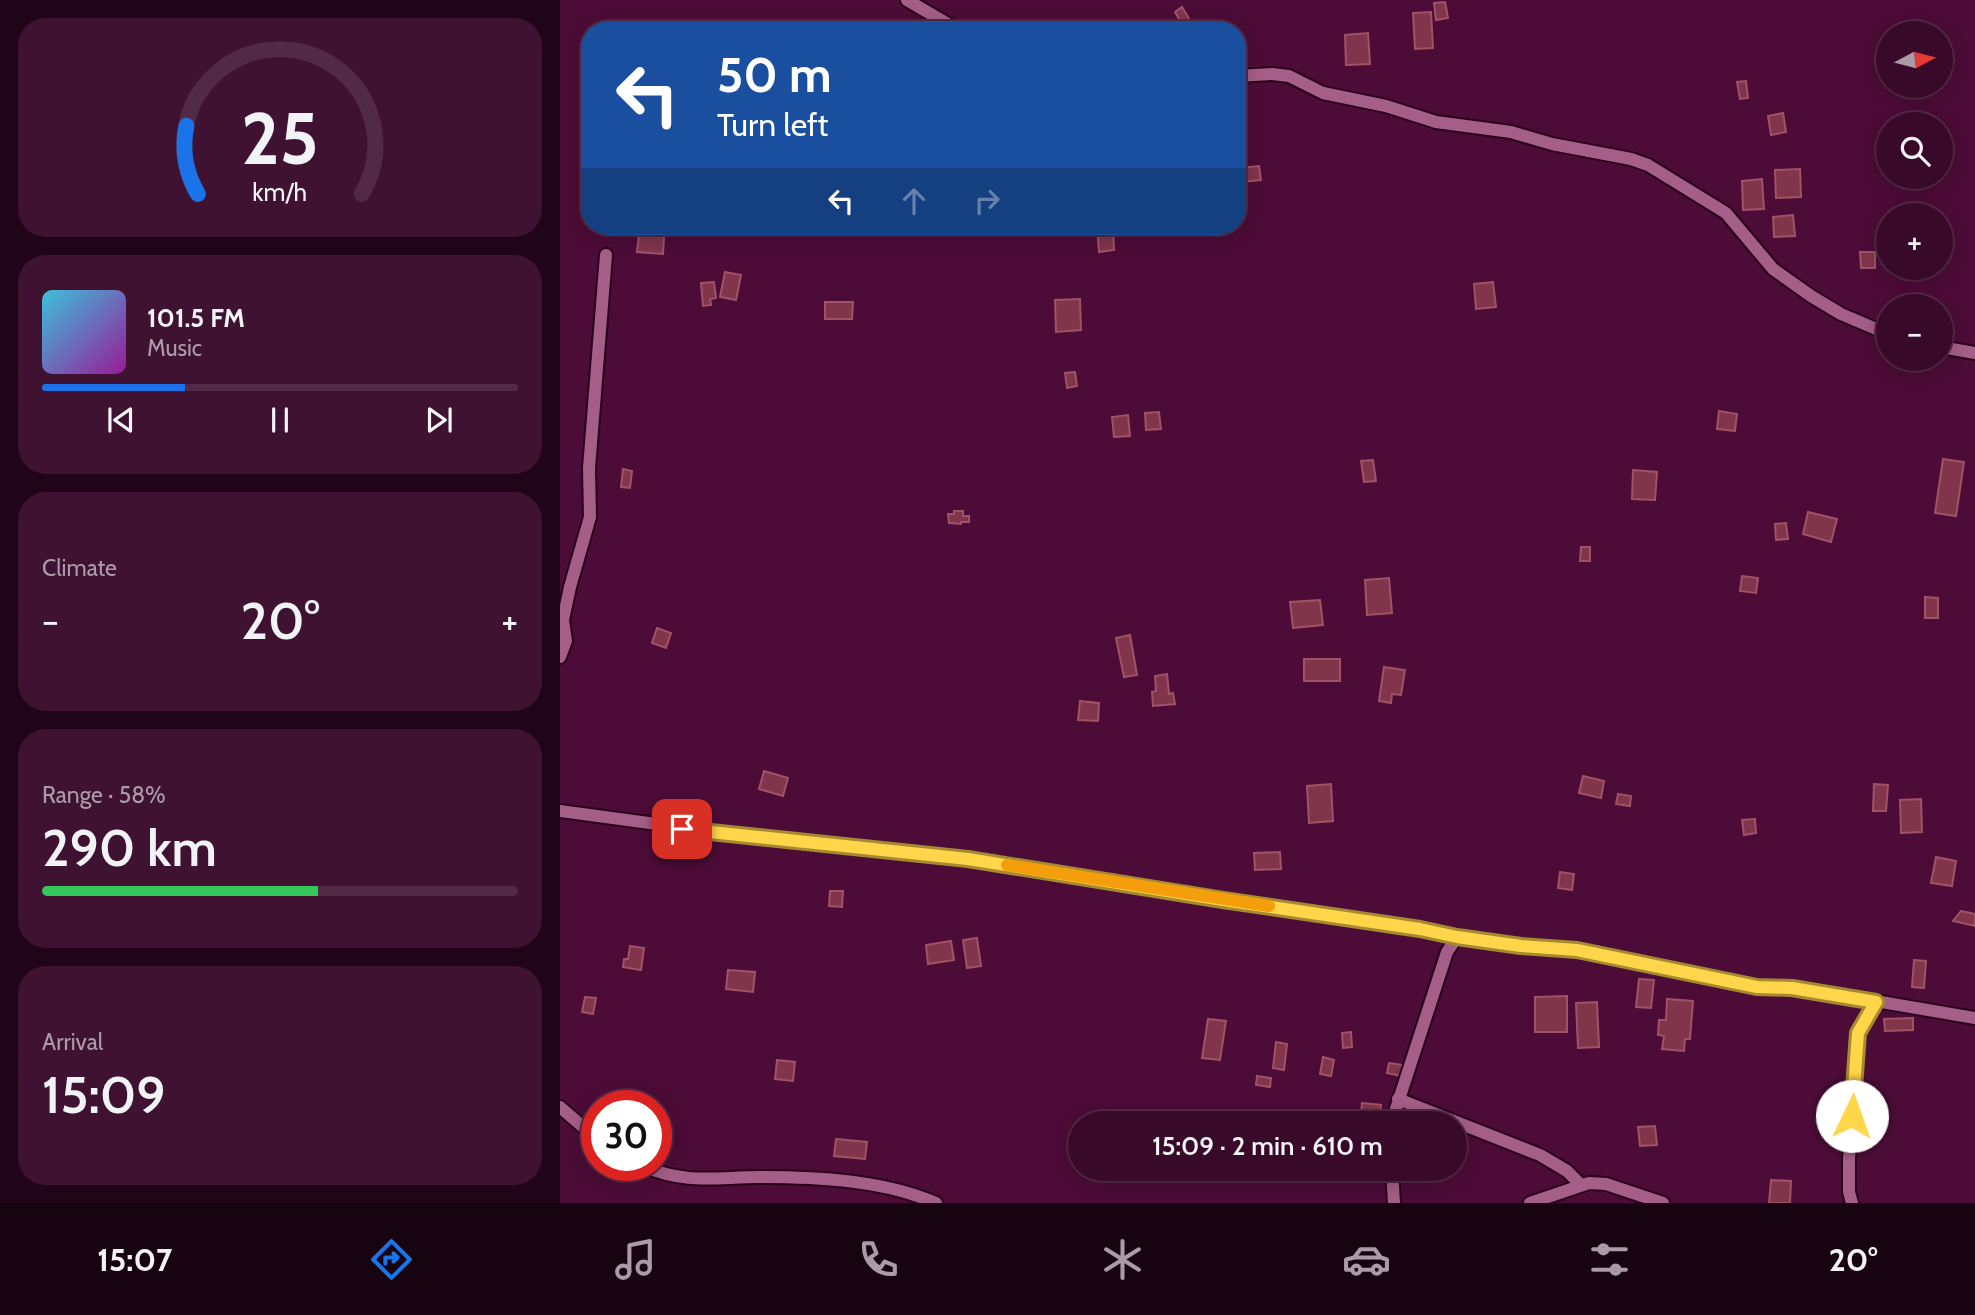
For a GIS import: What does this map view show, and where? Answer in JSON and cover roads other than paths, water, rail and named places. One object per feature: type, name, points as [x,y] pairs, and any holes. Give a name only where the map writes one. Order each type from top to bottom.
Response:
[{"type":"street","points":[[907,0],[943,21]]},
{"type":"street","points":[[1246,75],[1289,76],[1323,93],[1386,106],[1436,122],[1511,132],[1648,165],[1726,213],[1773,269],[1841,314],[1876,329]]},
{"type":"street","points":[[560,657],[566,641],[563,620],[570,587],[590,517],[590,468],[606,256]]},
{"type":"street","points":[[1953,349],[1975,353]]},
{"type":"street","points":[[560,811],[768,839],[968,859],[1457,937],[1577,950],[1757,987],[1792,988],[1975,1018]]},
{"type":"street","points":[[1395,1111],[1447,952],[1457,937]]},
{"type":"street","points":[[1852,1203],[1849,1192],[1849,1159],[1858,1033],[1876,1002]]},
{"type":"street","points":[[1398,1099],[1540,1155],[1567,1171],[1581,1185]]},
{"type":"street","points":[[560,1107],[581,1125]]},
{"type":"street","points":[[672,1174],[693,1180],[785,1178],[877,1186],[910,1193],[936,1203]]},
{"type":"street","points":[[1393,1181],[1394,1203]]},
{"type":"street","points":[[1530,1203],[1581,1185],[1606,1184],[1663,1203]]}]
